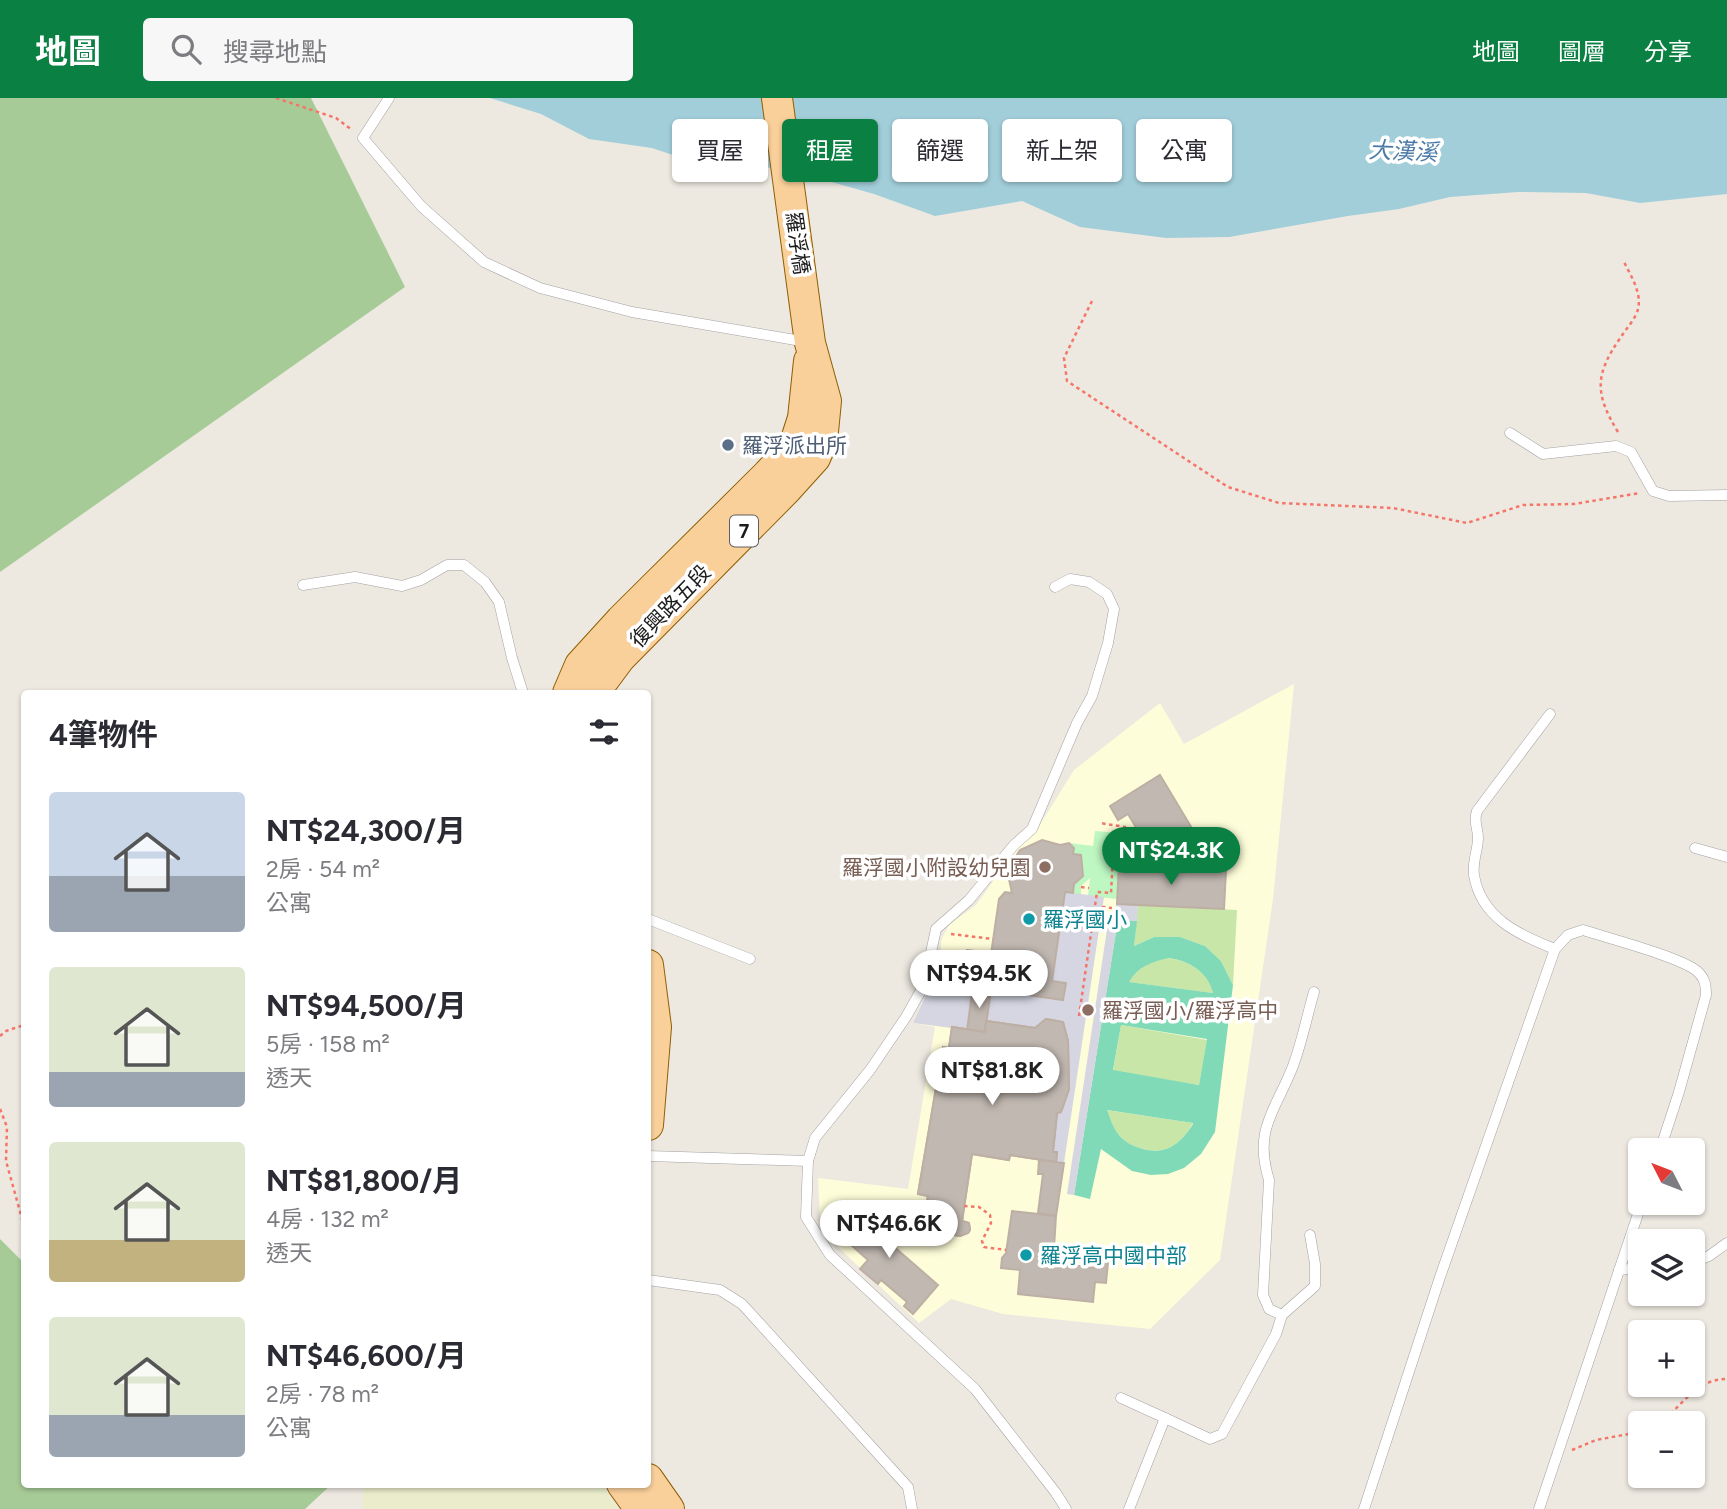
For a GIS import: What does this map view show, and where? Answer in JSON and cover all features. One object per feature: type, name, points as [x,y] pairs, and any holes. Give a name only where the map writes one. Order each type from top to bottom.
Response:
[{"type":"main road","name":"羅浮橋","points":[[777,98],[807,305]]},
{"type":"main road","name":"復興路五段","points":[[573,690],[592,679],[621,620],[738,520],[794,446],[803,418],[810,343],[807,305]]},
{"type":"main road","points":[[651,1052],[652,1027]]},
{"type":"main road","points":[[651,1483],[669,1509]]},
{"type":"main road","points":[[625,1488],[640,1509]]},
{"type":"lane","points":[[389,98],[365,134],[380,160],[421,206],[484,262],[540,288],[632,312],[810,343]]},
{"type":"lane","points":[[1510,433],[1544,454],[1616,446],[1631,452],[1653,491],[1669,496],[1727,495]]},
{"type":"lane","points":[[303,585],[355,577],[402,586],[421,580],[447,565],[464,565],[485,582],[499,602],[522,690]]},
{"type":"lane","points":[[1055,587],[1070,579],[1089,582],[1107,594],[1114,609],[1108,643],[1092,696],[1077,723],[1032,829],[1014,845],[969,900],[936,929],[924,985],[906,1017],[870,1070],[814,1138],[808,1161],[806,1217],[830,1255],[975,1389],[1066,1509]]},
{"type":"lane","points":[[1550,714],[1477,811],[1474,820],[1478,838],[1474,876],[1481,896],[1494,918],[1522,936],[1555,949]]},
{"type":"lane","points":[[1695,848],[1727,857]]},
{"type":"lane","points":[[651,920],[750,959]]},
{"type":"lane","points":[[1364,1509],[1440,1277],[1555,949],[1568,935],[1583,930],[1678,961],[1696,970],[1706,982],[1706,995],[1664,1138]]},
{"type":"lane","points":[[1282,1315],[1269,1309],[1263,1295],[1269,1180],[1263,1162],[1264,1130],[1293,1066],[1314,992]]},
{"type":"lane","points":[[651,1156],[808,1161]]},
{"type":"lane","points":[[1539,1509],[1638,1215]]},
{"type":"lane","points":[[1121,1398],[1210,1439],[1222,1434],[1276,1334],[1282,1315],[1315,1286],[1310,1235]]},
{"type":"lane","points":[[1705,1258],[1727,1243]]},
{"type":"lane","points":[[1619,1270],[1628,1269]]},
{"type":"lane","points":[[651,1280],[720,1290],[742,1304],[908,1487],[912,1509]]},
{"type":"lane","points":[[1129,1509],[1165,1418]]},
{"type":"path","points":[[276,98],[336,118],[365,134]]},
{"type":"path","points":[[1625,262],[1637,290],[1638,310],[1606,358],[1599,386],[1612,422],[1631,452]]},
{"type":"path","points":[[1092,301],[1064,358],[1067,381],[1228,487],[1279,503],[1393,508],[1467,523],[1523,505],[1574,504],[1653,491]]},
{"type":"path","points":[[1079,1016],[1097,892],[1111,893],[1113,856],[1124,857],[1128,835],[1125,827],[1100,823]]},
{"type":"path","points":[[1081,887],[1089,888]]},
{"type":"path","points":[[1102,907],[1112,908]]},
{"type":"path","points":[[967,936],[993,940]]},
{"type":"path","points":[[0,1036],[21,1026]]},
{"type":"path","points":[[0,1109],[7,1127],[6,1155],[21,1218]]},
{"type":"path","points":[[0,1153],[6,1155]]},
{"type":"path","points":[[964,1206],[979,1207],[990,1215],[990,1223],[982,1241],[984,1247],[1006,1250]]},
{"type":"path","points":[[1672,1411],[1696,1388],[1716,1379],[1727,1379]]},
{"type":"path","points":[[1557,1455],[1596,1440],[1628,1434]]},
{"type":"shaded area","name":"羅浮國小/羅浮高中","points":[[1294,684],[1273,899],[1220,1260],[1150,1329],[1003,1314],[951,1299],[919,1323],[839,1248],[820,1218],[818,1178],[908,1189],[935,1027],[913,1023],[941,958],[944,934],[950,924],[976,905],[1018,847],[1036,831],[1074,770],[1160,703],[1184,744]]},
{"type":"shaded area","points":[[1065,892],[1104,897],[1064,1163],[1056,1162],[1057,1153],[1053,1152],[1057,1113],[1062,1112],[1069,1089],[1068,1041],[1063,1022],[1046,1019],[1035,1028],[969,1018],[967,1030],[913,1023],[933,980],[1063,1000],[1066,983],[1052,981]]},
{"type":"shaded area","points":[[1117,904],[1138,905],[1137,921],[1118,920],[1074,1195],[1067,1194],[1109,916]]},
{"type":"shaded area","points":[[363,1488],[605,1488],[619,1509],[363,1509]]},
{"type":"green space","points":[[0,98],[311,98],[405,287],[0,572]]},
{"type":"green space","points":[[1095,831],[1120,833],[1117,899],[1088,896],[1090,878],[1081,886],[1081,895],[1073,893],[1074,884],[1083,876],[1073,854],[1074,848],[1069,843],[1093,846]]},
{"type":"green space","points":[[1138,905],[1237,910],[1233,985],[1221,961],[1205,946],[1180,937],[1154,937],[1134,946]]},
{"type":"green space","points":[[1118,919],[1137,921],[1134,946],[1154,937],[1180,937],[1205,946],[1221,961],[1233,985],[1215,1132],[1201,1154],[1184,1168],[1168,1174],[1151,1175],[1132,1171],[1101,1149],[1090,1199],[1074,1195]],"holes":[[[1169,958],[1197,969],[1207,979],[1213,993],[1129,982],[1146,966]],[[1121,1025],[1207,1039],[1199,1085],[1113,1070]],[[1107,1110],[1193,1123],[1178,1142],[1159,1150],[1130,1144],[1115,1129]]]},
{"type":"green space","points":[[1168,958],[1183,962],[1202,973],[1213,993],[1128,982],[1146,966]]},
{"type":"green space","points":[[1121,1025],[1207,1040],[1199,1085],[1113,1071]]},
{"type":"green space","points":[[1106,1110],[1193,1123],[1173,1146],[1160,1150],[1143,1149],[1130,1144],[1119,1135]]},
{"type":"green space","points":[[0,1239],[21,1260],[21,1488],[328,1488],[305,1509],[0,1509]]},
{"type":"water","name":"大漢溪","points":[[490,98],[1727,98],[1727,194],[1640,203],[1586,193],[1518,192],[1450,197],[1399,209],[1229,237],[1166,238],[1080,227],[1022,201],[935,216],[832,182],[878,182],[878,119],[782,119],[782,169],[768,168],[768,119],[672,119],[672,155],[652,148],[589,139],[541,114]]},
{"type":"building","points":[[1160,775],[1205,850],[1227,851],[1226,870],[1131,865],[1132,846],[1147,846],[1128,814],[1118,820],[1110,806]]},
{"type":"building","name":"羅浮國小","points":[[1042,840],[1060,845],[1069,843],[1074,848],[1073,854],[1081,855],[1083,876],[1074,884],[1073,893],[1065,892],[1052,981],[1066,983],[1063,1000],[986,989],[999,899],[1005,892],[1012,893],[1007,870],[1020,850]]},
{"type":"building","points":[[1119,864],[1226,870],[1224,909],[1117,904]]},
{"type":"building","points":[[967,950],[992,953],[986,989],[957,984],[962,955]]},
{"type":"building","points":[[973,987],[991,990],[985,1032],[967,1030]]},
{"type":"building","points":[[1046,1019],[1063,1022],[1068,1041],[1069,1089],[1061,1112],[1057,1113],[1053,1152],[1057,1152],[1056,1162],[1010,1155],[1009,1160],[972,1154],[962,1221],[969,1223],[970,1230],[960,1236],[946,1234],[949,1221],[924,1217],[928,1196],[918,1194],[943,1047],[949,1048],[952,1027],[985,1032],[986,1021],[1035,1028]],"holes":[[[982,1055],[1018,1060],[1012,1101],[977,1096]]]},
{"type":"building","points":[[1046,1019],[1063,1022],[1068,1041],[1069,1089],[1061,1112],[1057,1113],[1053,1152],[1057,1152],[1056,1162],[1010,1155],[1009,1160],[972,1154],[962,1221],[969,1223],[970,1230],[960,1236],[946,1234],[949,1221],[924,1217],[928,1196],[918,1194],[943,1047],[949,1048],[952,1027],[985,1032],[986,1021],[1035,1028]]},
{"type":"building","points":[[1039,1160],[1064,1163],[1056,1216],[1038,1213],[1043,1174],[1038,1174]]},
{"type":"building","points":[[869,1207],[901,1235],[892,1245],[938,1285],[913,1314],[904,1306],[907,1302],[881,1280],[878,1284],[860,1269],[868,1260],[842,1237]]},
{"type":"building","name":"羅浮高中國中部","points":[[1012,1211],[1056,1216],[1054,1248],[1048,1248],[1047,1262],[1096,1268],[1097,1261],[1108,1262],[1106,1283],[1095,1282],[1093,1302],[1018,1294],[1020,1270],[1001,1268]]},
{"type":"place","name":"羅浮派出所","points":[[728,445]]},
{"type":"place","name":"羅浮國小附設幼兒園","points":[[1045,867]]},
{"type":"place","name":"羅浮國小","points":[[1029,919]]},
{"type":"place","name":"羅浮國小/羅浮高中","points":[[1088,1010]]},
{"type":"place","name":"羅浮高中國中部","points":[[1026,1255]]}]
